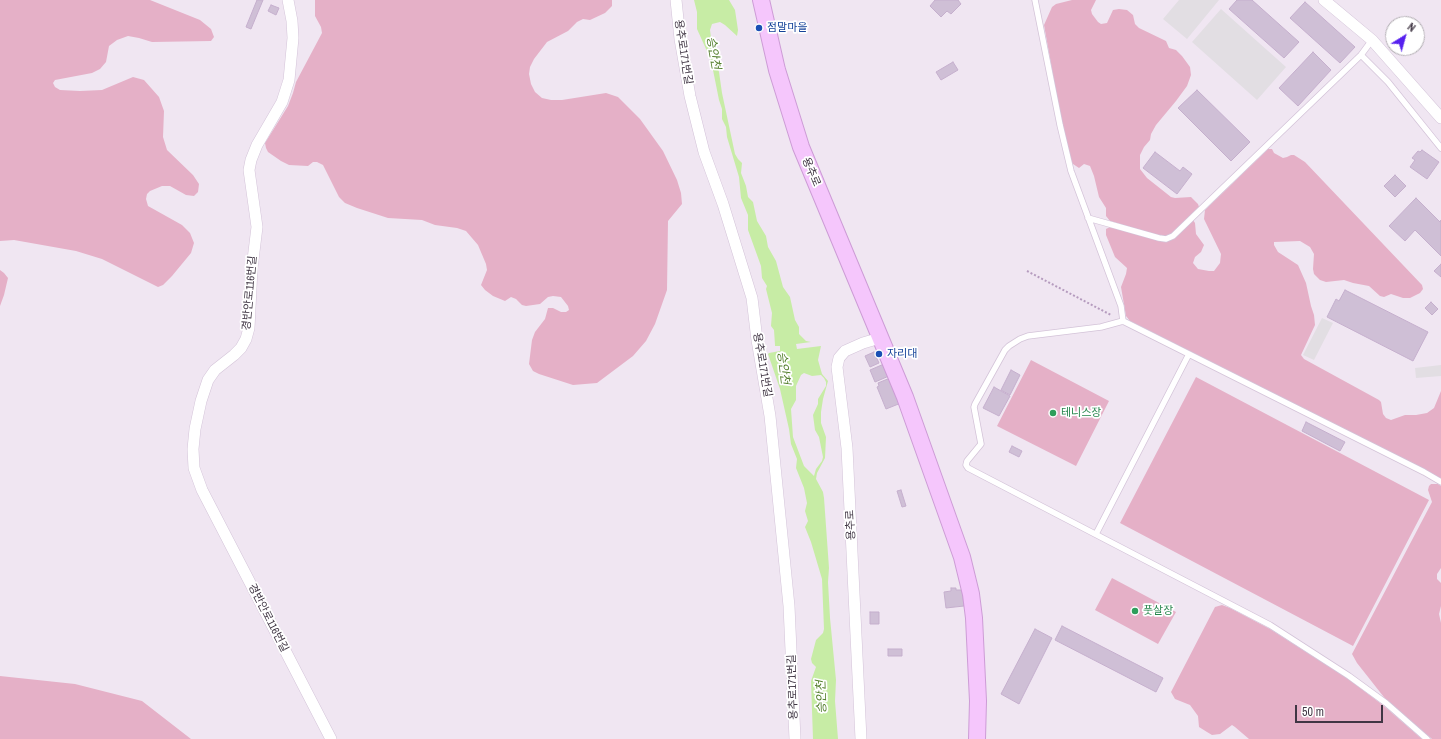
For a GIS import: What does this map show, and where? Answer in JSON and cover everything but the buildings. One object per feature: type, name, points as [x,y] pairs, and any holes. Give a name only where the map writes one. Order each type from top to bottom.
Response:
[{"type":"street","name":"경반안로116번길","points":[[288,0],[292,21],[293,38],[288,80],[282,102],[257,145],[249,170],[257,227],[252,268],[249,328],[241,348],[215,370],[208,380],[201,401],[195,428],[193,449],[194,468],[202,490],[331,739]]},
{"type":"street","name":"용추로171번길","points":[[676,0],[680,39],[690,96],[704,152],[724,204],[752,298],[757,340],[770,416],[786,568],[795,739]]},
{"type":"street","name":"용추로","points":[[761,0],[778,70],[800,147],[905,397],[954,531],[968,576],[974,625],[978,701],[977,739]]},
{"type":"street","points":[[1324,0],[1372,40],[1441,118]]},
{"type":"street","name":"용추로","points":[[861,739],[848,456],[837,367],[839,358],[845,351],[863,343],[880,338]]},
{"type":"lane","points":[[1035,0],[1060,125],[1071,171],[1121,306],[1123,321]]},
{"type":"lane","points":[[1088,218],[1158,238],[1166,239],[1173,236],[1361,55],[1372,40]]},
{"type":"lane","points":[[1361,55],[1388,82],[1441,148]]},
{"type":"lane","points":[[1427,739],[1386,703],[1349,676],[1270,625],[968,468],[966,461],[981,444],[974,407],[975,404],[1009,346],[1020,338],[1028,336],[1101,327],[1123,321],[1424,472],[1441,482]]},
{"type":"lane","points":[[1096,534],[1189,354]]},
{"type":"path","points":[[1027,271],[1123,321]]},
{"type":"shaded area","points":[[0,0],[150,0],[200,20],[211,29],[214,37],[211,41],[152,42],[128,36],[117,40],[109,46],[106,62],[100,69],[92,73],[55,80],[53,83],[55,87],[60,90],[102,90],[133,77],[144,80],[159,97],[164,111],[163,137],[167,150],[193,175],[199,184],[198,192],[194,196],[186,195],[170,186],[162,186],[150,191],[147,194],[146,199],[148,206],[182,225],[190,233],[194,243],[191,253],[163,285],[158,287],[102,259],[76,251],[14,240],[0,241]]},
{"type":"shaded area","points":[[315,0],[612,0],[612,6],[605,13],[590,20],[583,19],[577,22],[568,31],[547,42],[534,59],[530,67],[529,74],[531,84],[535,92],[542,98],[562,100],[606,93],[618,97],[640,119],[663,151],[677,180],[681,193],[682,204],[668,221],[667,290],[655,324],[646,341],[633,356],[597,383],[573,385],[533,371],[529,364],[532,340],[535,332],[545,319],[548,308],[553,308],[561,312],[566,312],[569,310],[568,306],[561,297],[548,297],[540,304],[526,306],[522,305],[516,299],[511,297],[505,301],[493,296],[481,285],[487,270],[486,264],[478,245],[466,231],[457,228],[435,225],[422,220],[388,218],[357,208],[345,203],[339,197],[323,165],[313,162],[308,166],[289,165],[268,152],[265,143],[288,106],[296,82],[322,33],[321,27],[315,16]]},
{"type":"shaded area","points":[[1072,0],[1096,0],[1091,10],[1092,14],[1101,24],[1107,23],[1113,10],[1127,10],[1133,15],[1135,24],[1139,28],[1166,41],[1169,48],[1176,50],[1190,67],[1191,75],[1187,86],[1156,125],[1151,134],[1150,140],[1140,155],[1140,169],[1147,178],[1171,197],[1191,197],[1199,207],[1172,234],[1167,237],[1110,221],[1106,216],[1106,208],[1099,197],[1090,166],[1084,164],[1079,168],[1073,164],[1070,159],[1062,125],[1044,25],[1052,7],[1056,4]]},
{"type":"shaded area","points":[[1179,0],[1219,0],[1187,39],[1163,19]]},
{"type":"shaded area","points":[[1221,9],[1286,67],[1257,100],[1192,42]]},
{"type":"shaded area","points":[[1268,149],[1272,149],[1274,153],[1283,158],[1294,155],[1305,162],[1422,285],[1423,289],[1420,293],[1410,298],[1403,298],[1391,294],[1384,297],[1380,296],[1369,286],[1344,280],[1326,282],[1320,280],[1314,274],[1314,254],[1310,247],[1300,241],[1274,242],[1278,252],[1298,265],[1306,283],[1315,325],[1301,355],[1304,359],[1379,400],[1381,402],[1383,414],[1386,418],[1391,420],[1405,415],[1427,413],[1434,408],[1441,391],[1441,479],[1130,321],[1126,316],[1121,287],[1127,268],[1115,257],[1106,235],[1106,229],[1110,227],[1167,242],[1193,220],[1195,223],[1196,234],[1204,245],[1201,252],[1195,257],[1193,263],[1198,269],[1214,271],[1220,263],[1221,254],[1204,219],[1205,210]]},
{"type":"shaded area","points":[[0,270],[8,278],[0,306]]},
{"type":"shaded area","points":[[1322,318],[1333,323],[1314,360],[1303,355]]},
{"type":"shaded area","name":"테니스장","points":[[1031,360],[1109,401],[1076,466],[997,426]]},
{"type":"shaded area","points":[[1441,365],[1441,376],[1416,378],[1415,368]]},
{"type":"shaded area","points":[[1196,377],[1429,500],[1353,646],[1120,523]]},
{"type":"shaded area","points":[[1431,484],[1438,484],[1441,486],[1441,568],[1437,574],[1437,579],[1441,583],[1441,606],[1439,614],[1441,623],[1441,739],[1432,739],[1387,701],[1357,663],[1352,654],[1432,502],[1428,490]]},
{"type":"shaded area","name":"풋살장","points":[[1112,578],[1176,612],[1158,644],[1095,610]]},
{"type":"shaded area","points":[[1222,605],[1270,629],[1347,678],[1384,706],[1422,739],[1249,739],[1232,725],[1220,734],[1212,735],[1199,727],[1198,716],[1190,705],[1175,699],[1171,692],[1215,607]]},
{"type":"shaded area","points":[[0,676],[75,684],[142,701],[191,739],[0,739]]},
{"type":"water","name":"승안천","points":[[694,0],[729,0],[735,10],[738,30],[737,36],[720,22],[712,24],[710,30],[735,154],[742,163],[741,173],[748,197],[753,202],[757,221],[766,236],[768,247],[776,261],[783,287],[790,297],[795,320],[799,327],[799,334],[806,341],[811,342],[796,344],[797,349],[821,346],[818,360],[822,374],[828,381],[821,412],[821,423],[826,437],[825,458],[817,473],[816,479],[823,492],[824,498],[829,568],[828,582],[830,618],[836,680],[835,701],[838,739],[813,739],[811,681],[816,667],[812,663],[811,659],[816,640],[823,633],[824,629],[822,579],[805,527],[808,521],[805,511],[807,503],[804,488],[796,468],[797,459],[791,444],[780,389],[768,354],[780,351],[780,346],[775,346],[774,330],[771,326],[772,313],[766,289],[767,286],[762,278],[761,266],[748,230],[748,215],[741,198],[739,177],[727,137],[726,127],[722,119],[722,109],[711,60],[697,29],[697,12]],"holes":[[[804,373],[812,376],[821,375],[826,382],[826,386],[818,399],[818,404],[813,415],[815,430],[819,437],[823,457],[814,476],[804,466],[793,437],[791,409],[796,400],[796,386],[801,375]]]},
{"type":"place","name":"점말마을","points":[[759,28]]},
{"type":"place","name":"자리대","points":[[879,354]]},
{"type":"place","name":"테니스장","points":[[1053,413]]},
{"type":"place","name":"풋살장","points":[[1135,611]]}]
